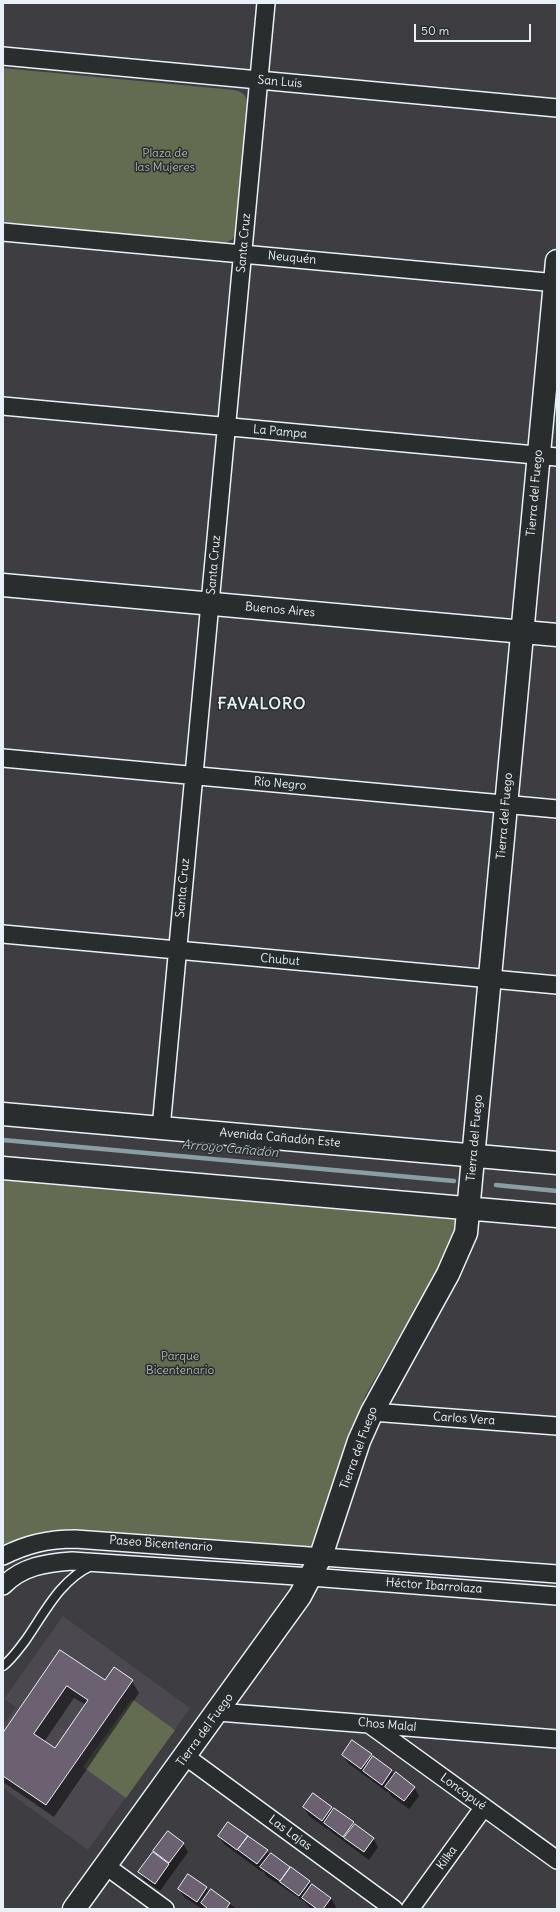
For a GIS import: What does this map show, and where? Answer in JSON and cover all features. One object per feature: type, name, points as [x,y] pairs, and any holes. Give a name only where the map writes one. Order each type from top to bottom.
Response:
[{"type":"street","name":"Santa Cruz","points":[[161,1128],[266,3]]},
{"type":"street","name":"San Luis","points":[[3,56],[557,108]]},
{"type":"street","name":"Neuquén","points":[[3,232],[556,283]]},
{"type":"street","name":"Tierra del Fuego","points":[[74,1909],[288,1615],[311,1577],[321,1556],[359,1441],[372,1412],[456,1259],[466,1233],[470,1209],[473,1155],[522,632],[548,456],[557,261]]},
{"type":"street","name":"La Pampa","points":[[3,406],[548,456]]},
{"type":"street","name":"Buenos Aires","points":[[3,585],[557,635]]},
{"type":"street","name":"Río Negro","points":[[3,758],[557,809]]},
{"type":"street","name":"Chubut","points":[[3,934],[557,985]]},
{"type":"street","name":"Avenida Cañadón Este","points":[[3,1114],[557,1163]]},
{"type":"street","points":[[3,1168],[557,1216]]},
{"type":"street","name":"Carlos Vera","points":[[372,1412],[557,1426]]},
{"type":"street","name":"Paseo Bicentenario","points":[[3,1556],[36,1542],[56,1538],[321,1556]]},
{"type":"street","name":"Héctor Ibarrolaza","points":[[321,1556],[557,1574]]},
{"type":"street","name":"Paseo Bicentenario","points":[[3,1586],[21,1572],[37,1565],[72,1561],[311,1577]]},
{"type":"street","name":"Héctor Ibarrolaza","points":[[311,1577],[557,1596]]},
{"type":"street","name":"Chos Malal","points":[[218,1712],[557,1739]]},
{"type":"street","name":"Loncopué","points":[[369,1724],[557,1860]]},
{"type":"street","name":"Las Lajas","points":[[185,1756],[394,1909]]},
{"type":"street","name":"Kilka","points":[[410,1909],[484,1807]]},
{"type":"street","points":[[106,1866],[165,1909]]},
{"type":"lane","points":[[3,1666],[14,1656],[64,1586],[76,1575],[96,1563]]},
{"type":"shaded area","points":[[63,1616],[190,1708],[88,1850],[3,1788],[3,1725],[16,1707],[4,1699]]},
{"type":"green space","name":"Plaza de las Mujeres","points":[[3,68],[234,90],[243,93],[246,97],[248,106],[236,231],[233,239],[223,244],[3,222]]},
{"type":"green space","name":"Parque Bicentenario","points":[[3,1174],[452,1215],[458,1226],[444,1259],[365,1396],[312,1546],[308,1548],[83,1531],[3,1548]]},
{"type":"green space","points":[[132,1699],[175,1730],[126,1798],[83,1767]]},
{"type":"building","points":[[60,1650],[105,1680],[114,1667],[133,1680],[46,1805],[3,1776],[3,1733]],"holes":[[[67,1686],[88,1700],[55,1748],[34,1734]]]},
{"type":"building","points":[[352,1740],[372,1754],[361,1769],[342,1755]]},
{"type":"building","points":[[373,1756],[392,1770],[382,1785],[363,1771]]},
{"type":"building","points":[[396,1772],[415,1787],[404,1801],[385,1787]]},
{"type":"building","points":[[313,1793],[332,1807],[322,1821],[303,1807]]},
{"type":"building","points":[[334,1808],[354,1822],[343,1837],[324,1823]]},
{"type":"building","points":[[228,1822],[248,1836],[237,1850],[218,1836]]},
{"type":"building","points":[[355,1824],[374,1838],[364,1852],[344,1838]]},
{"type":"building","points":[[168,1831],[184,1843],[169,1863],[153,1851]]},
{"type":"building","points":[[248,1836],[268,1850],[257,1864],[238,1850]]},
{"type":"building","points":[[153,1852],[169,1864],[155,1884],[138,1872]]},
{"type":"building","points":[[271,1853],[290,1867],[280,1881],[260,1867]]},
{"type":"building","points":[[291,1867],[310,1881],[299,1896],[280,1882]]},
{"type":"building","points":[[188,1874],[207,1887],[197,1902],[178,1889]]},
{"type":"building","points":[[312,1884],[331,1898],[323,1909],[317,1909],[302,1898]]},
{"type":"building","points":[[211,1889],[230,1903],[226,1909],[208,1909],[201,1903]]},
{"type":"waterway","name":"Arroyo Cañadón","points":[[3,1140],[454,1181]]},
{"type":"waterway","points":[[496,1185],[557,1191]]},
{"type":"district","name":"FAVALORO","points":[[262,704]]}]
